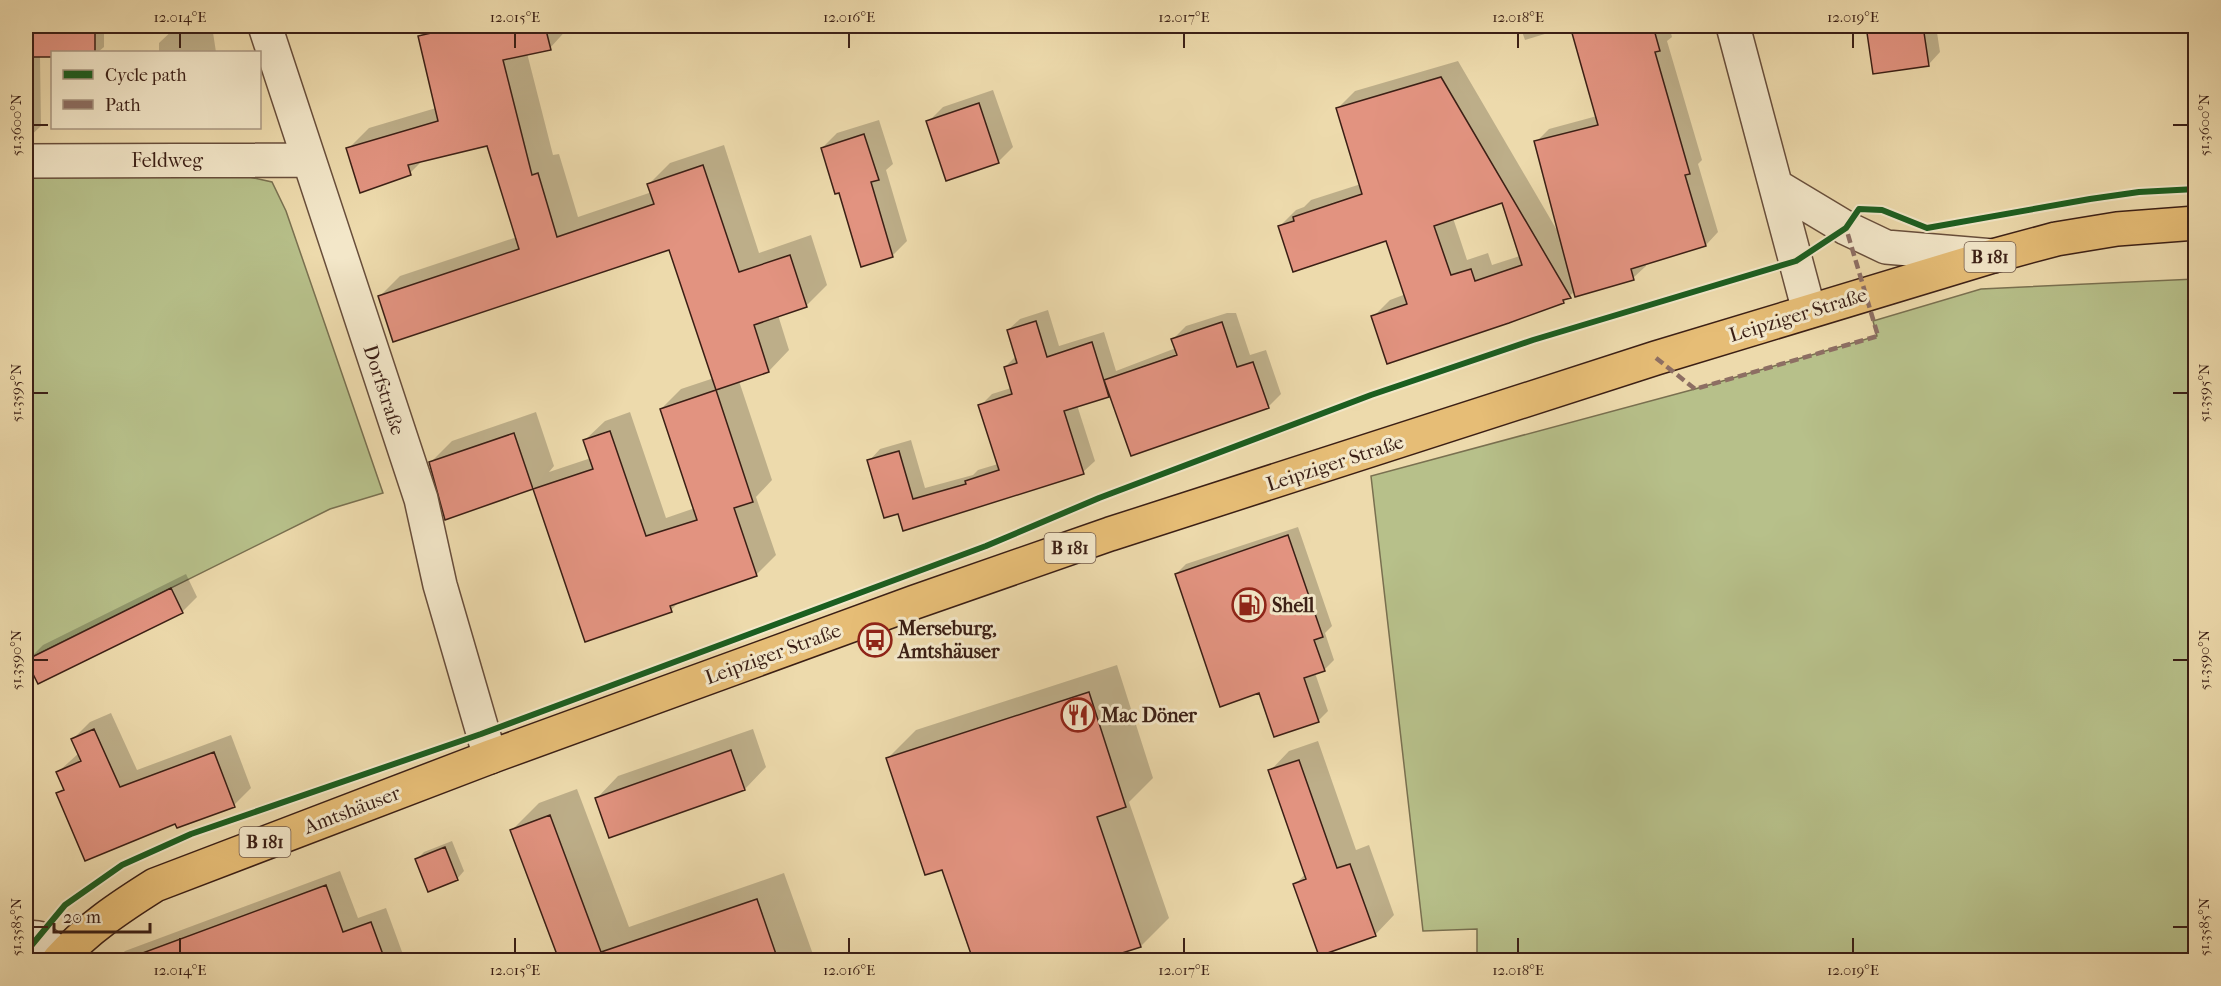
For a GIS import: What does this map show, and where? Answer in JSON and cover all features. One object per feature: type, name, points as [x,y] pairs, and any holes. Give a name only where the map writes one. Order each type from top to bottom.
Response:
[{"type":"main road","name":"Leipziger Straße","points":[[490,758],[915,602],[1110,534],[1656,358],[1992,256],[2067,237],[2117,229],[2196,224]]},
{"type":"main road","name":"Amtshäuser","points":[[61,959],[112,912],[155,885],[490,758]]},
{"type":"street","name":"Dorfstraße","points":[[265,26],[421,499],[440,585],[481,734],[490,758]]},
{"type":"street","points":[[1733,26],[1809,311]]},
{"type":"street","name":"Feldweg","points":[[26,161],[309,160]]},
{"type":"street","points":[[1776,186],[1846,228],[1886,247],[1992,256]]},
{"type":"street","name":"Amtshäuser","points":[[26,937],[38,938],[61,959]]},
{"type":"green space","points":[[26,172],[245,176],[272,182],[286,211],[383,493],[330,509],[26,660]]},
{"type":"green space","points":[[2195,279],[2195,960],[1477,960],[1477,929],[1423,931],[1371,476],[1695,389],[1877,336],[1873,321],[1981,289]]},
{"type":"building","points":[[26,26],[95,26],[95,51],[51,51],[51,57],[26,57]]},
{"type":"building","points":[[462,26],[545,26],[551,50],[503,60],[532,175],[538,173],[557,237],[654,204],[647,184],[703,165],[739,272],[790,255],[807,307],[754,325],[769,372],[716,390],[669,250],[393,342],[378,296],[519,249],[487,146],[408,165],[411,175],[360,193],[346,148],[438,121],[418,36]]},
{"type":"building","points":[[1570,26],[1653,26],[1660,51],[1655,52],[1690,174],[1685,175],[1706,246],[1631,269],[1634,280],[1575,297],[1534,141],[1598,125]]},
{"type":"building","points":[[1866,26],[1923,26],[1929,66],[1873,74]]},
{"type":"building","points":[[1441,77],[1571,298],[1563,300],[1564,303],[1509,323],[1387,364],[1371,316],[1407,304],[1386,241],[1293,272],[1278,226],[1294,221],[1293,217],[1362,194],[1336,108]],"holes":[[[1502,203],[1522,265],[1475,281],[1471,269],[1451,275],[1434,226]]]},
{"type":"building","points":[[979,103],[999,163],[946,181],[926,121]]},
{"type":"building","points":[[864,134],[879,180],[871,182],[893,257],[861,267],[839,193],[835,194],[821,148]]},
{"type":"building","points":[[1036,321],[1047,357],[1092,342],[1109,397],[1064,411],[1084,474],[903,531],[898,514],[884,518],[867,460],[899,451],[913,499],[966,484],[965,481],[999,470],[978,405],[1012,394],[1004,367],[1017,363],[1007,330]]},
{"type":"building","points":[[1222,322],[1237,367],[1253,362],[1269,408],[1131,456],[1104,380],[1177,355],[1171,339]]},
{"type":"building","points":[[716,390],[753,502],[734,508],[757,576],[670,606],[672,612],[585,642],[533,489],[593,469],[583,440],[610,431],[646,536],[697,520],[660,409]]},
{"type":"building","points":[[514,433],[533,489],[445,520],[429,462]]},
{"type":"building","name":"Shell","points":[[1288,535],[1323,637],[1314,640],[1325,671],[1304,678],[1319,722],[1274,737],[1259,693],[1220,707],[1175,574]]},
{"type":"building","points":[[171,588],[183,613],[38,684],[26,660]]},
{"type":"building","points":[[1089,692],[1126,807],[1097,817],[1141,947],[1100,960],[973,960],[942,870],[925,875],[886,758]]},
{"type":"building","points":[[94,729],[120,787],[214,752],[235,807],[177,828],[175,824],[85,861],[56,793],[64,790],[56,772],[81,761],[71,739]]},
{"type":"building","points":[[731,750],[745,790],[609,838],[595,798]]},
{"type":"building","points":[[1299,760],[1337,868],[1350,864],[1376,936],[1319,956],[1293,884],[1306,879],[1268,770]]},
{"type":"building","points":[[550,815],[601,952],[757,899],[778,960],[559,960],[510,830]]},
{"type":"building","points":[[445,847],[458,880],[428,892],[415,859]]},
{"type":"building","points":[[326,885],[343,932],[371,922],[385,960],[129,960],[129,958]]},
{"type":"marked path","points":[[1656,358],[1695,389],[1878,336],[1846,228]]},
{"type":"cycle path","points":[[26,952],[65,905],[122,865],[191,834],[481,734],[986,546],[1099,498],[1371,395],[1533,340],[1796,261],[1846,228],[1859,209],[1882,210],[1927,228],[2090,199],[2139,192],[2196,189]]},
{"type":"place","name":"Shell","points":[[1249,605]]},
{"type":"place","name":"Merseburg, Amtshäuser","points":[[875,640]]},
{"type":"place","name":"Mac Döner","points":[[1078,715]]}]
